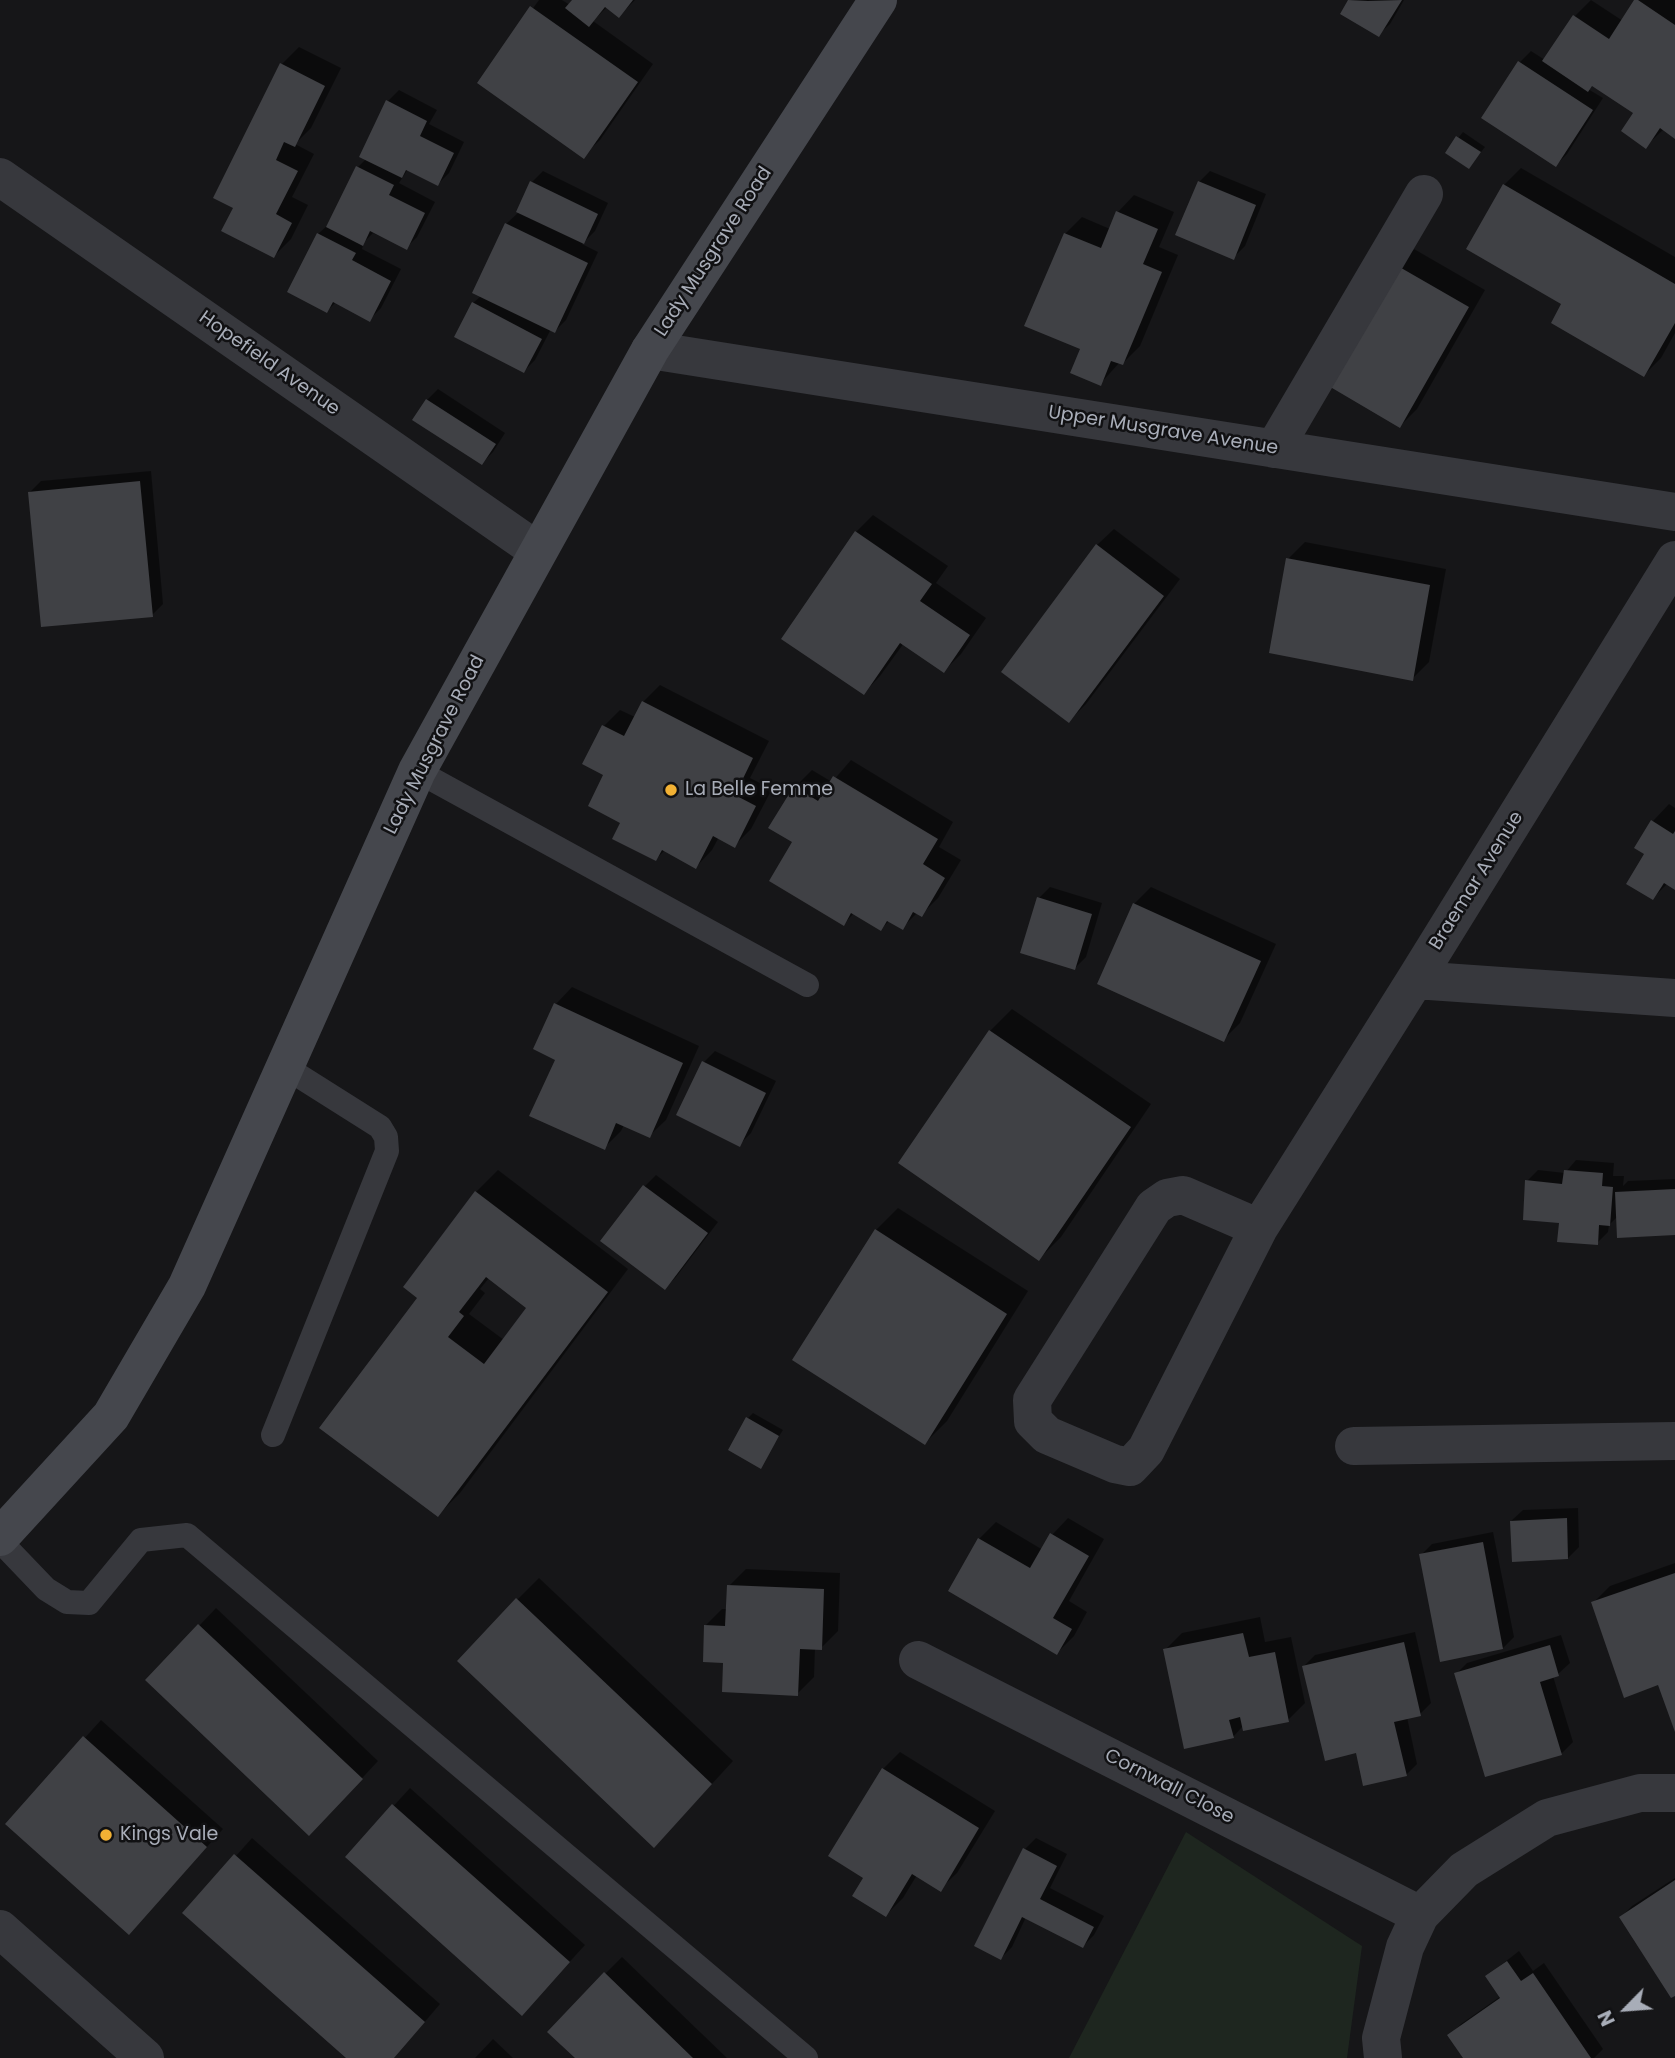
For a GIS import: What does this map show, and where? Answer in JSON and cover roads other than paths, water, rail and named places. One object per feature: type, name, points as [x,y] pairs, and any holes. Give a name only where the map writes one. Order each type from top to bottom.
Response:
[{"type":"main road","name":"Lady Musgrave Road","points":[[0,1539],[111,1416],[187,1286],[417,771],[650,351],[878,0]]},
{"type":"street","name":"Hopefield Avenue","points":[[0,177],[538,551]]},
{"type":"street","points":[[1274,449],[1424,194]]},
{"type":"street","name":"Upper Musgrave Avenue","points":[[650,351],[1675,512]]},
{"type":"street","name":"Braemar Avenue","points":[[1675,560],[1415,980],[1675,998]]},
{"type":"street","points":[[1259,1228],[1183,1195],[1167,1198],[1154,1207],[1032,1400],[1033,1421],[1046,1435],[1115,1464],[1130,1467],[1146,1450],[1259,1228],[1415,980]]},
{"type":"street","points":[[1354,1446],[1675,1441]]},
{"type":"street","name":"Cornwall Close","points":[[918,1660],[1420,1915]]},
{"type":"street","points":[[1382,2048],[1405,1947],[1420,1915],[1464,1870],[1547,1818],[1640,1793],[1675,1793]]},
{"type":"street","points":[[0,1929],[145,2058]]},
{"type":"lane","points":[[417,771],[807,985]]},
{"type":"lane","points":[[274,1435],[387,1151],[386,1137],[380,1127],[285,1067]]},
{"type":"lane","points":[[0,1539],[46,1589],[67,1602],[89,1603],[141,1540],[187,1535],[806,2058]]},
{"type":"place","name":"La Belle Femme","points":[[671,790]]},
{"type":"place","name":"Kings Vale","points":[[106,1835]]}]
